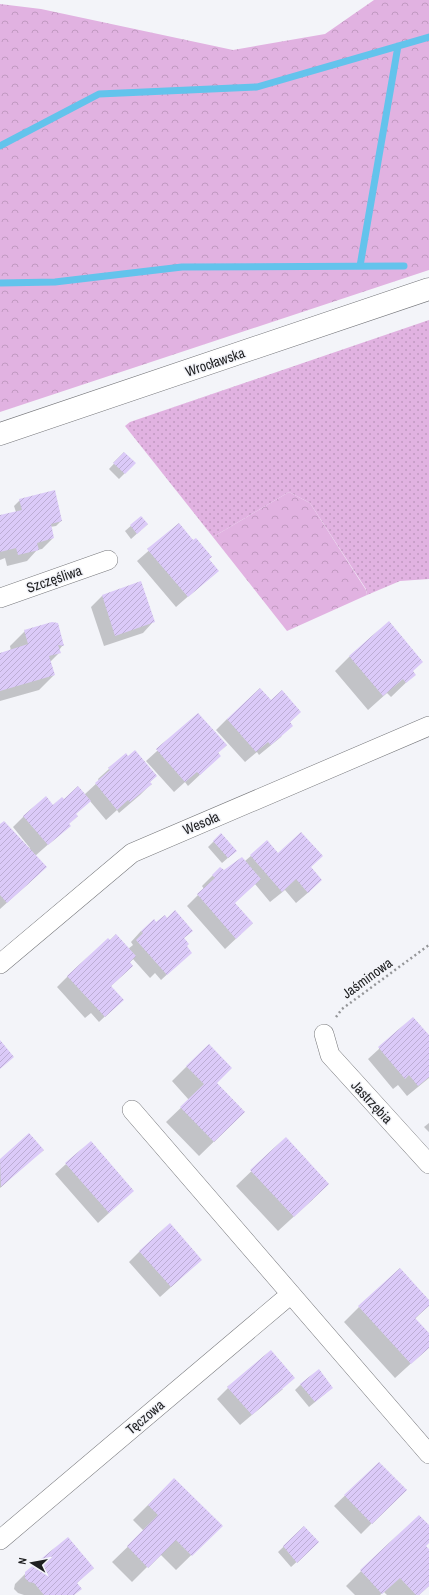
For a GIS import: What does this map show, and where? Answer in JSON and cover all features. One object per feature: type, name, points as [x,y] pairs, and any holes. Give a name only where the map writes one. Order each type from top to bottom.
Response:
[{"type":"main road","name":"Wrocławska","points":[[0,434],[429,289]]},
{"type":"street","name":"Szczęśliwa","points":[[0,598],[108,560]]},
{"type":"street","name":"Wesoła","points":[[0,964],[132,853],[429,726]]},
{"type":"street","name":"Jastrzębia","points":[[324,1034],[330,1055],[429,1164]]},
{"type":"street","points":[[132,1110],[429,1454]]},
{"type":"street","name":"Tęczowa","points":[[0,1540],[291,1294]]},
{"type":"path","name":"Jaśminowa","points":[[324,1034],[342,1009],[429,945]]},
{"type":"green space","points":[[374,0],[429,0],[429,270],[0,412],[0,4],[41,9],[233,50],[325,34]]},
{"type":"green space","points":[[429,320],[429,579],[400,581],[367,595],[366,589],[310,503],[289,492],[213,537],[125,426],[130,422]]},
{"type":"green space","points":[[289,492],[310,503],[366,590],[367,595],[287,631],[213,537]]},
{"type":"building","points":[[124,452],[136,463],[125,474],[113,463]]},
{"type":"building","points":[[55,490],[62,521],[51,524],[54,538],[37,543],[39,550],[18,555],[16,548],[0,552],[0,515],[22,510],[19,499]]},
{"type":"building","points":[[141,516],[148,524],[137,534],[130,525]]},
{"type":"building","points":[[179,523],[193,540],[196,538],[212,557],[209,559],[219,571],[188,597],[147,549]]},
{"type":"building","points":[[141,581],[155,622],[115,636],[102,595]]},
{"type":"building","points":[[389,621],[423,662],[413,671],[416,675],[406,683],[403,679],[383,696],[349,656]]},
{"type":"building","points":[[52,622],[58,623],[64,646],[58,645],[61,653],[49,656],[55,675],[0,691],[0,653],[28,644],[24,630]]},
{"type":"building","points":[[260,688],[271,700],[282,690],[301,712],[290,722],[293,726],[271,745],[268,742],[256,752],[227,719]]},
{"type":"building","points":[[198,713],[227,745],[218,753],[221,756],[200,775],[197,772],[185,782],[156,749]]},
{"type":"building","points":[[135,750],[157,776],[150,782],[152,784],[130,802],[128,800],[117,810],[95,783],[110,770],[108,768],[126,753],[128,756]]},
{"type":"building","points":[[78,786],[91,801],[76,814],[78,816],[69,824],[71,826],[48,845],[23,816],[46,796],[53,805],[62,797],[64,799]]},
{"type":"building","points":[[4,821],[47,867],[7,903],[0,895],[0,824]]},
{"type":"building","points":[[301,832],[323,856],[311,867],[322,880],[308,893],[296,879],[282,892],[250,855],[267,840],[278,853]]},
{"type":"building","points":[[221,833],[237,851],[228,858],[213,841]]},
{"type":"building","points":[[242,857],[261,879],[235,903],[253,923],[236,939],[197,894],[215,878],[212,875],[220,867],[224,870]]},
{"type":"building","points":[[175,910],[193,931],[184,938],[189,944],[187,946],[192,953],[167,975],[136,940],[143,933],[141,931],[154,919],[156,922],[165,915],[167,918]]},
{"type":"building","points":[[116,934],[136,956],[130,962],[133,966],[111,986],[124,1000],[105,1017],[67,976],[108,938],[110,940]]},
{"type":"building","points":[[413,1017],[429,1035],[429,1077],[418,1086],[409,1075],[405,1079],[378,1047]]},
{"type":"building","points":[[0,1040],[14,1057],[0,1069]]},
{"type":"building","points":[[209,1044],[232,1068],[217,1083],[245,1112],[214,1142],[180,1107],[204,1084],[186,1066]]},
{"type":"building","points":[[29,1133],[44,1150],[1,1187],[0,1159]]},
{"type":"building","points":[[286,1137],[329,1184],[294,1217],[250,1170]]},
{"type":"building","points":[[91,1141],[134,1191],[109,1213],[65,1163]]},
{"type":"building","points":[[170,1223],[202,1260],[171,1287],[139,1251]]},
{"type":"building","points":[[400,1268],[429,1300],[429,1306],[415,1318],[429,1333],[429,1348],[411,1364],[358,1306]]},
{"type":"building","points":[[271,1350],[295,1378],[252,1415],[227,1387]]},
{"type":"building","points":[[319,1369],[333,1388],[315,1402],[300,1384]]},
{"type":"building","points":[[379,1462],[407,1490],[372,1524],[344,1495]]},
{"type":"building","points":[[174,1478],[223,1526],[192,1556],[176,1540],[148,1568],[127,1546],[158,1515],[148,1505]]},
{"type":"building","points":[[419,1515],[429,1525],[429,1543],[426,1546],[429,1549],[429,1586],[419,1595],[416,1595],[400,1578],[382,1594],[360,1570]]},
{"type":"building","points":[[304,1526],[319,1542],[297,1563],[283,1546]]},
{"type":"building","points":[[68,1537],[94,1568],[77,1583],[82,1589],[74,1595],[44,1595],[34,1583],[29,1582],[25,1578],[25,1572]]},
{"type":"waterway","points":[[0,146],[99,94],[257,87],[429,37]]},
{"type":"waterway","points":[[360,266],[398,46]]},
{"type":"waterway","points":[[0,283],[55,282],[182,267],[404,266]]}]
